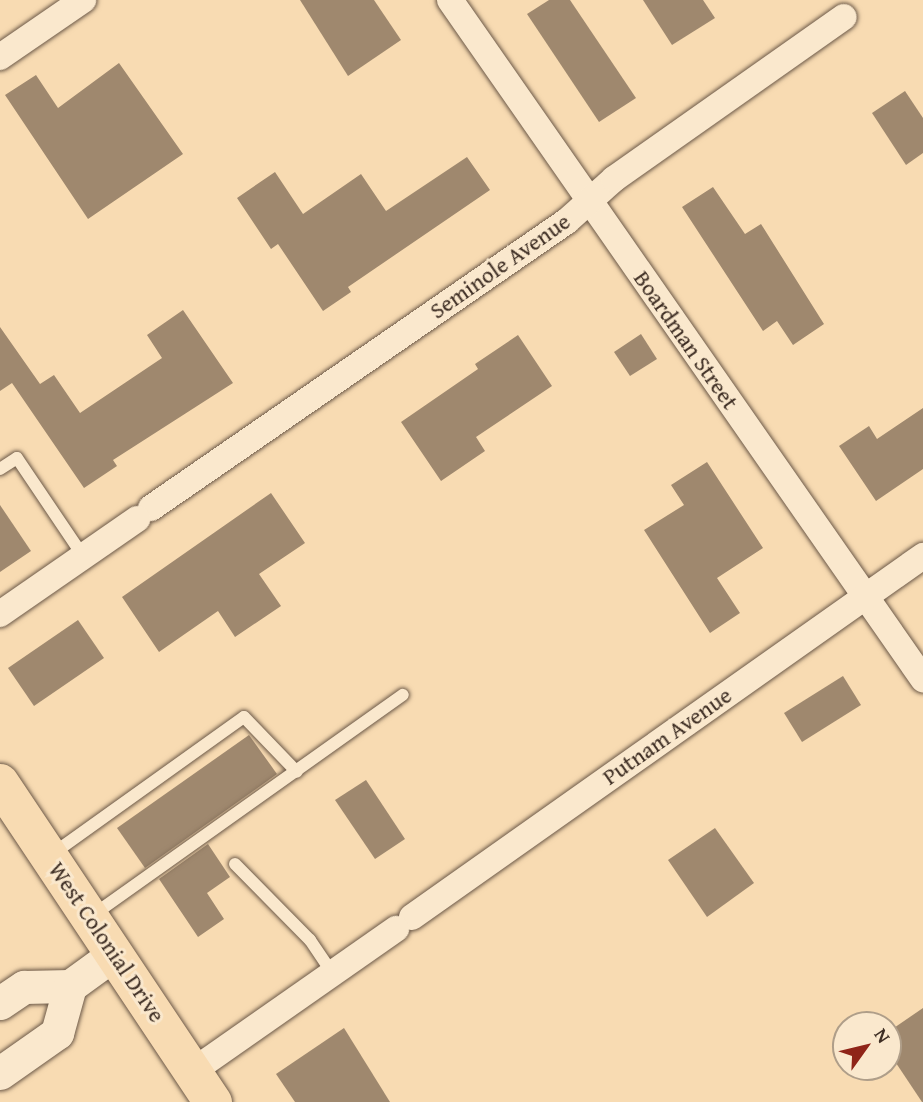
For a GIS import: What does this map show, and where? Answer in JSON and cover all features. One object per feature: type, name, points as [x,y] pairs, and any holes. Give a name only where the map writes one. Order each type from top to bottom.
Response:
[{"type":"highway","name":"West Colonial Drive","points":[[0,783],[213,1102]]},
{"type":"street","points":[[0,57],[83,0]]},
{"type":"street","name":"Boardman Street","points":[[450,0],[588,202],[923,679]]},
{"type":"street","name":"Seminole Avenue","points":[[0,614],[588,202],[844,17]]},
{"type":"street","name":"Putnam Avenue","points":[[193,1071],[923,556]]},
{"type":"street","points":[[0,1003],[24,987],[70,986],[114,954]]},
{"type":"street","points":[[0,1073],[57,1033],[70,986]]},
{"type":"lane","points":[[0,469],[17,458],[83,555]]},
{"type":"lane","points":[[90,918],[403,695]]},
{"type":"lane","points":[[49,857],[244,717],[297,772]]},
{"type":"lane","points":[[235,864],[310,940],[332,973]]},
{"type":"building","points":[[300,0],[374,0],[401,40],[348,76]]},
{"type":"building","points":[[549,0],[570,0],[636,98],[599,122],[527,14]]},
{"type":"building","points":[[643,0],[703,0],[715,18],[672,45]]},
{"type":"building","points":[[119,63],[183,154],[88,219],[5,95],[36,75],[58,108]]},
{"type":"building","points":[[905,91],[923,118],[923,153],[906,165],[872,113]]},
{"type":"building","points":[[467,157],[490,190],[348,287],[351,292],[323,311],[278,244],[271,249],[237,198],[275,172],[303,214],[361,174],[386,211]]},
{"type":"building","points":[[713,187],[745,234],[761,224],[824,324],[793,345],[777,321],[763,331],[682,207]]},
{"type":"building","points":[[183,310],[233,383],[113,460],[117,466],[84,488],[12,383],[0,391],[0,327],[40,384],[54,375],[80,413],[162,358],[147,335]]},
{"type":"building","points":[[641,334],[657,359],[630,376],[614,352]]},
{"type":"building","points":[[518,335],[552,386],[476,437],[485,451],[441,481],[401,422],[478,369],[475,364]]},
{"type":"building","points":[[923,408],[923,469],[876,501],[839,446],[869,426],[877,439]]},
{"type":"building","points":[[707,462],[763,548],[717,578],[740,613],[710,633],[644,530],[684,505],[671,485]]},
{"type":"building","points":[[271,493],[305,543],[259,574],[281,606],[235,637],[218,611],[159,652],[122,597]]},
{"type":"building","points":[[0,505],[31,551],[0,572]]},
{"type":"building","points":[[78,620],[104,658],[34,706],[8,668]]},
{"type":"building","points":[[843,676],[861,705],[802,742],[784,713]]},
{"type":"building","points":[[249,735],[277,774],[145,868],[117,828]]},
{"type":"building","points":[[366,780],[405,839],[375,859],[335,800]]},
{"type":"building","points":[[715,828],[754,883],[707,917],[668,860]]},
{"type":"building","points":[[208,844],[230,877],[207,893],[224,919],[198,937],[159,879]]},
{"type":"building","points":[[923,1008],[923,1102],[902,1072],[902,1022]]},
{"type":"building","points":[[344,1028],[390,1102],[295,1102],[276,1074]]}]
